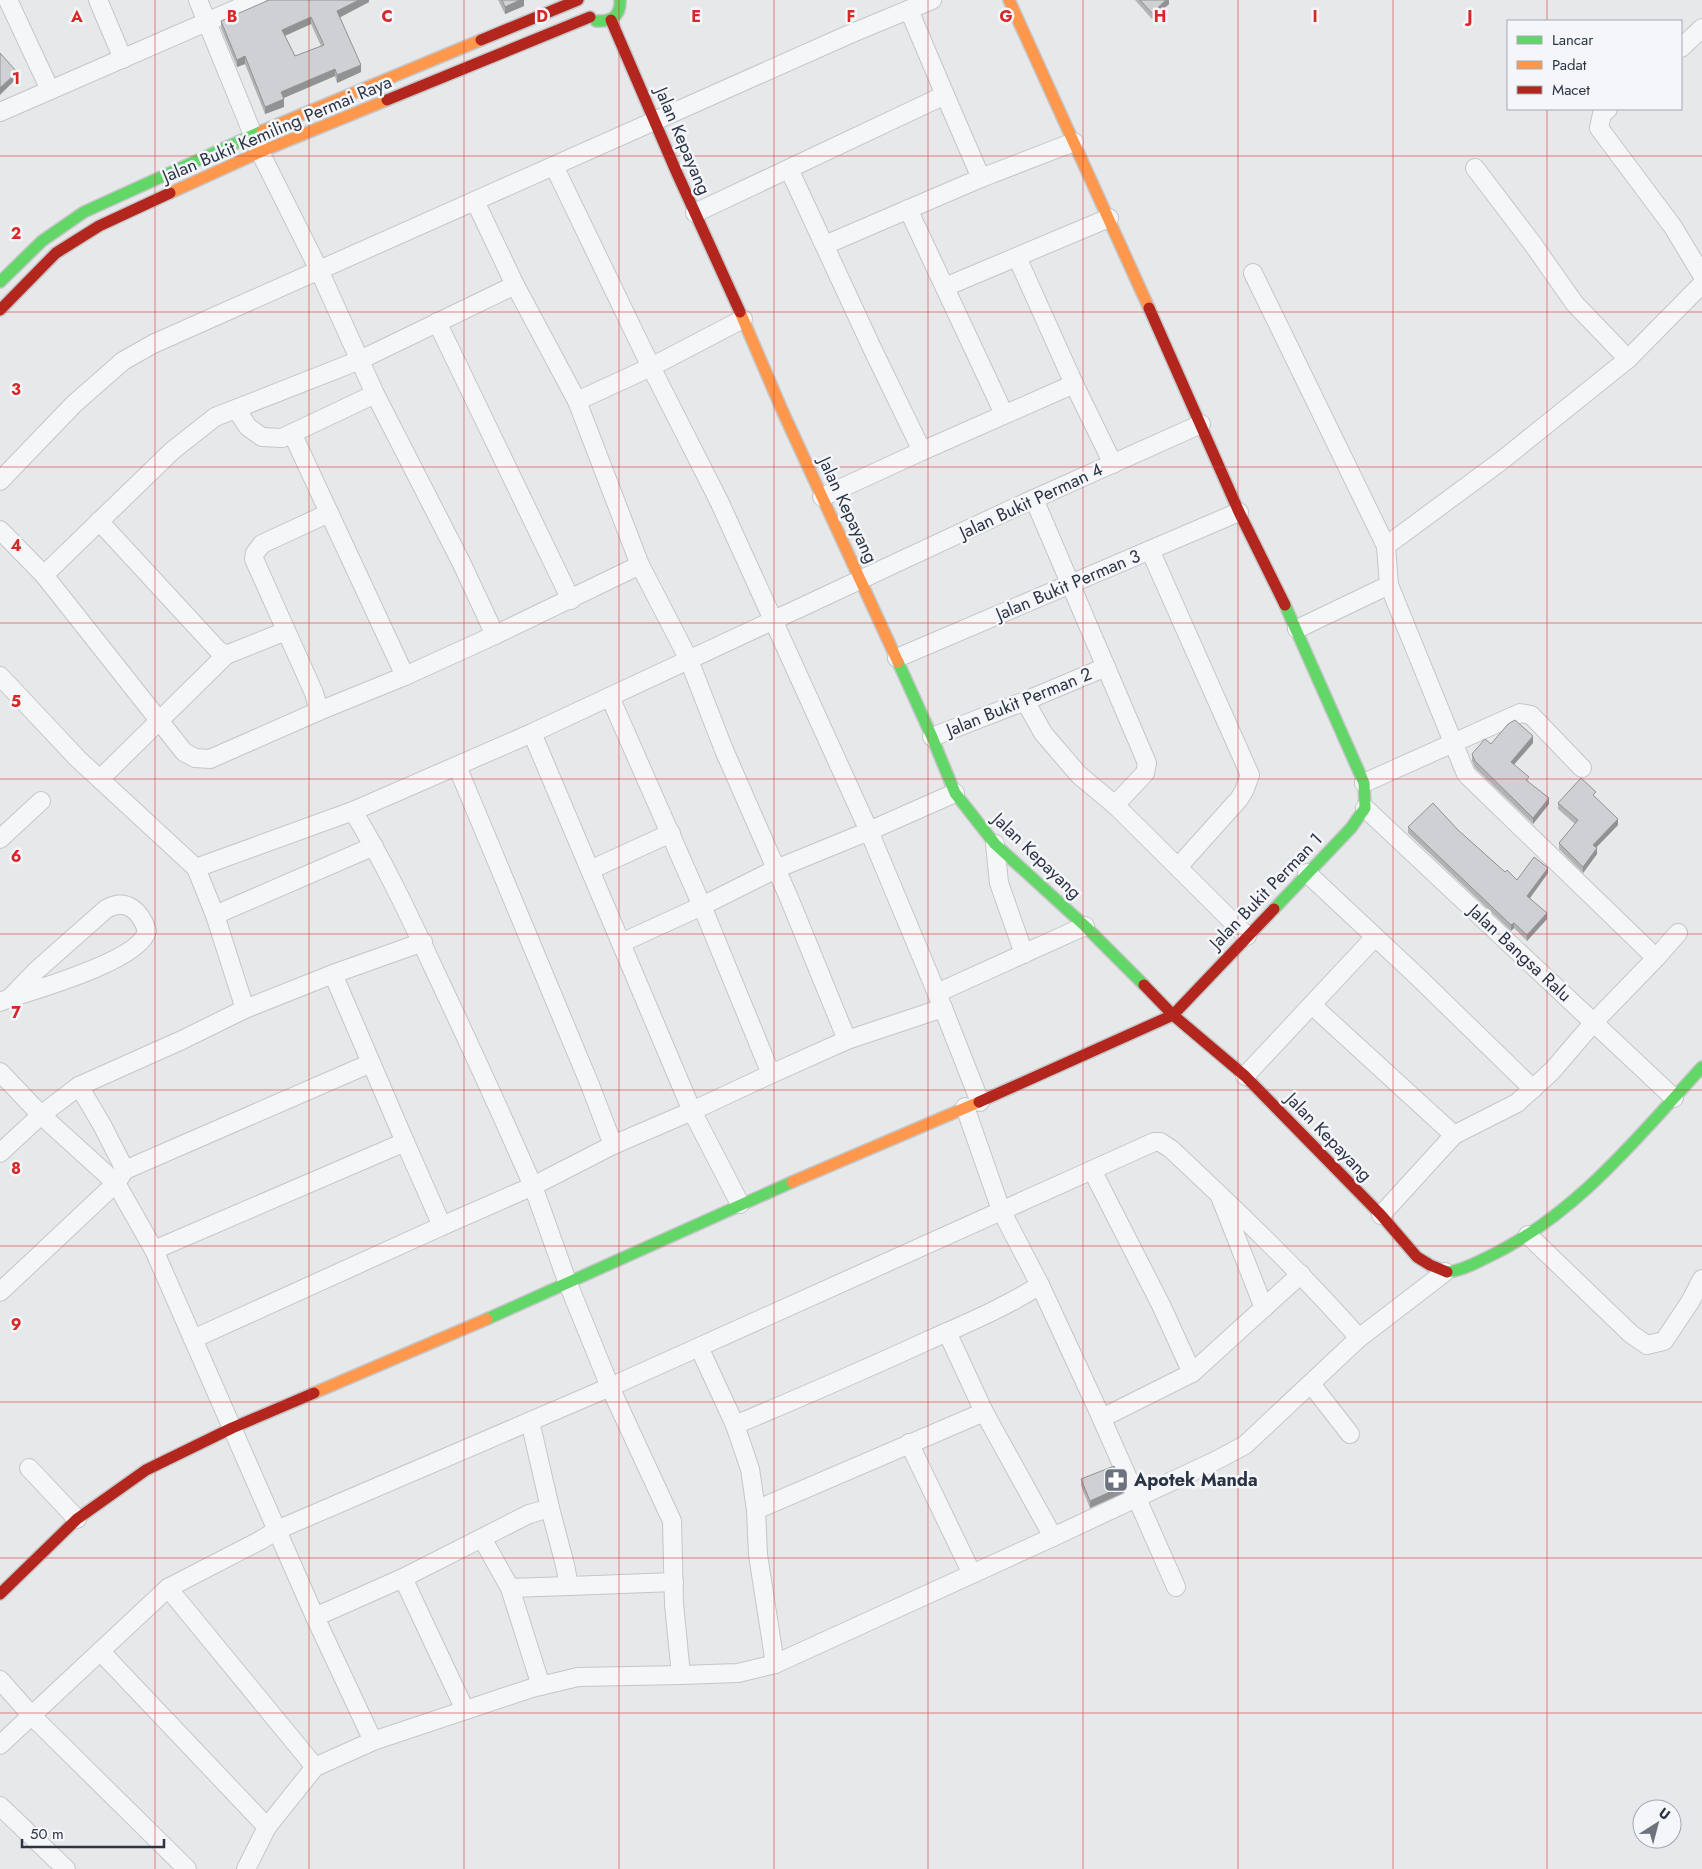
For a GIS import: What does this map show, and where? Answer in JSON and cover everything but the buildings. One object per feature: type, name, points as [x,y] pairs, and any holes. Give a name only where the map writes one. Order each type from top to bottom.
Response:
[{"type":"street","points":[[8,0],[50,90]]},
{"type":"street","points":[[98,0],[123,59]]},
{"type":"street","points":[[198,0],[260,152],[319,270],[375,394],[496,635]]},
{"type":"street","points":[[0,112],[257,0]]},
{"type":"street","name":"Jalan Bukit Kemiling Permai Raya","points":[[0,282],[42,241],[84,212],[253,135],[578,0]]},
{"type":"street","points":[[586,0],[590,17],[597,21],[611,20],[620,11],[624,1]]},
{"type":"street","points":[[0,480],[74,404],[123,361],[153,344],[932,0]]},
{"type":"street","points":[[1009,0],[1109,218],[1239,512],[1296,629],[1364,784],[1365,808]]},
{"type":"street","points":[[909,10],[981,178]]},
{"type":"street","name":"Jalan Bukit Kemiling Permai Raya","points":[[0,310],[56,253],[99,226],[260,152],[590,17]]},
{"type":"street","name":"Jalan Kepayang","points":[[611,20],[782,410],[897,658],[955,793],[995,844],[1085,926],[1172,1015],[1245,1076],[1381,1215],[1417,1257],[1445,1272]]},
{"type":"street","points":[[1682,47],[1702,28]]},
{"type":"street","points":[[695,213],[945,95]]},
{"type":"street","points":[[1607,110],[1602,114],[1599,128],[1673,227],[1702,275]]},
{"type":"street","points":[[824,245],[981,178],[1074,142]]},
{"type":"street","points":[[554,166],[651,367],[719,501],[869,831],[940,1001],[973,1104],[1002,1210],[1040,1285],[1102,1418],[1176,1587]]},
{"type":"street","points":[[1475,168],[1575,304],[1628,359]]},
{"type":"street","points":[[790,169],[922,451]]},
{"type":"street","points":[[475,201],[515,285],[577,401],[640,565],[689,660],[724,750],[847,1040]]},
{"type":"street","points":[[908,209],[1004,414]]},
{"type":"street","points":[[945,287],[1109,218]]},
{"type":"street","points":[[1017,257],[1074,384],[1113,464]]},
{"type":"street","points":[[1253,273],[1386,546],[1389,585],[1466,774],[1656,958]]},
{"type":"street","points":[[1386,546],[1501,461],[1628,359],[1702,284]]},
{"type":"street","points":[[44,575],[172,451],[215,417],[360,360],[515,285]]},
{"type":"street","points":[[577,401],[651,367],[743,319]]},
{"type":"street","points":[[437,322],[571,600]]},
{"type":"street","points":[[822,497],[1074,384]]},
{"type":"street","points":[[236,409],[248,427],[262,437],[282,438],[375,394]]},
{"type":"street","name":"Jalan Bukit Perman 4","points":[[196,868],[353,811],[532,733],[774,622],[1034,499],[1201,424]]},
{"type":"street","points":[[292,433],[405,676]]},
{"type":"street","points":[[1034,499],[1147,763],[1145,773],[1115,805]]},
{"type":"street","name":"Jalan Bukit Perman 3","points":[[897,658],[1239,512]]},
{"type":"street","points":[[319,711],[314,693],[254,559],[255,553],[262,544],[329,513]]},
{"type":"street","points":[[99,521],[218,650],[226,655]]},
{"type":"street","points":[[0,530],[44,575],[184,752],[195,758],[210,759],[496,635],[640,565]]},
{"type":"street","points":[[1150,550],[1250,775],[1239,799],[1178,867]]},
{"type":"street","points":[[1296,629],[1389,585]]},
{"type":"street","points":[[100,779],[226,655],[286,631]]},
{"type":"street","name":"Jalan Bukit Perman 2","points":[[932,737],[1025,701],[1106,666]]},
{"type":"street","points":[[0,676],[78,759],[196,868],[215,915],[245,1008]]},
{"type":"street","points":[[610,696],[671,833],[771,1074]]},
{"type":"street","points":[[1025,701],[1043,733],[1073,768],[1115,805],[1247,936]]},
{"type":"street","points":[[1364,784],[1520,713],[1531,715],[1582,768]]},
{"type":"street","points":[[532,733],[692,1111],[740,1204]]},
{"type":"street","points":[[457,766],[613,1144]]},
{"type":"street","points":[[621,943],[702,906],[776,869],[955,793]]},
{"type":"street","points":[[0,839],[41,801]]},
{"type":"street","name":"Jalan Bukit Perman 1","points":[[1172,1015],[1350,828],[1365,808]]},
{"type":"street","name":"Jalan Bangsa Ralu","points":[[1365,808],[1674,1098]]},
{"type":"street","points":[[353,811],[374,846],[423,942],[533,1186],[567,1281],[610,1388],[672,1521],[674,1582],[681,1676]]},
{"type":"street","points":[[590,870],[671,833]]},
{"type":"street","points":[[995,844],[999,883],[1024,954]]},
{"type":"street","points":[[215,915],[374,846]]},
{"type":"street","points":[[1307,873],[1376,937],[1532,1089]]},
{"type":"street","points":[[120,904],[131,908],[141,915],[147,931],[141,943],[83,974],[5,1000],[106,909],[120,904]]},
{"type":"street","points":[[193,1339],[533,1186],[613,1144],[692,1111],[847,1040],[940,1001],[1024,954],[1085,926]]},
{"type":"street","points":[[1381,1215],[1454,1135],[1518,1103],[1552,1071],[1594,1022],[1678,933]]},
{"type":"street","points":[[1245,1076],[1376,937]]},
{"type":"street","points":[[0,1153],[41,1115],[79,1086],[182,1040],[245,1008],[423,942]]},
{"type":"street","points":[[333,974],[442,1226]]},
{"type":"street","points":[[1312,1006],[1454,1135]]},
{"type":"street","points":[[3,1584],[77,1519],[146,1470],[232,1428],[478,1323],[740,1204],[973,1104],[1172,1015]]},
{"type":"street","points":[[0,1292],[120,1177],[371,1063]]},
{"type":"street","points":[[246,1869],[267,1827],[315,1767],[373,1741],[540,1686],[578,1677],[738,1674],[775,1664],[1053,1537],[1245,1445],[1360,1338],[1445,1272],[1458,1270],[1528,1235],[1571,1203],[1702,1067]]},
{"type":"street","points":[[0,1072],[41,1115],[120,1177]]},
{"type":"street","points":[[79,1086],[102,1125],[120,1177],[154,1250],[315,1618],[373,1741]]},
{"type":"street","points":[[154,1250],[405,1142]]},
{"type":"street","points":[[0,1745],[168,1588],[277,1530],[610,1388],[1154,1142],[1160,1142],[1171,1149],[1254,1226],[1360,1338]]},
{"type":"street","points":[[1092,1170],[1161,1306],[1192,1373]]},
{"type":"street","points":[[1219,1194],[1264,1308]]},
{"type":"street","points":[[1528,1235],[1624,1328],[1647,1345],[1664,1341],[1690,1302],[1702,1279]]},
{"type":"street","points":[[1102,1418],[1192,1373],[1301,1274]]},
{"type":"street","points":[[735,1425],[852,1376],[1015,1301],[1040,1285]]},
{"type":"street","points":[[947,1332],[984,1412],[1053,1537]]},
{"type":"street","points":[[700,1347],[735,1425],[750,1469],[756,1510],[758,1555],[775,1664]]},
{"type":"street","points":[[1311,1384],[1350,1434]]},
{"type":"street","points":[[756,1510],[984,1412]]},
{"type":"street","points":[[530,1421],[550,1508],[566,1565],[569,1586]]},
{"type":"street","points":[[909,1444],[972,1574]]},
{"type":"street","points":[[29,1468],[77,1519]]},
{"type":"street","points":[[315,1618],[403,1578],[529,1514],[550,1508]]},
{"type":"street","points":[[482,1538],[510,1588],[540,1686]]},
{"type":"street","points":[[403,1578],[465,1710]]},
{"type":"street","points":[[510,1588],[674,1582]]},
{"type":"street","points":[[168,1588],[315,1767]]},
{"type":"street","points":[[101,1652],[267,1827]]},
{"type":"street","points":[[0,1680],[31,1716],[187,1869]]},
{"type":"street","points":[[0,1806],[66,1869]]},
{"type":"traffic: fast","points":[[596,21],[614,17],[619,10],[620,0]]},
{"type":"traffic: fast","points":[[0,282],[42,241],[84,212],[262,131]]},
{"type":"traffic: fast","points":[[1274,909],[1351,828],[1365,808],[1364,783],[1285,605]]},
{"type":"traffic: fast","points":[[898,662],[955,793],[995,844],[1085,926],[1144,985]]},
{"type":"traffic: fast","points":[[1447,1272],[1472,1265],[1518,1241],[1576,1198],[1629,1148],[1702,1067]]},
{"type":"traffic: fast","points":[[487,1319],[792,1182]]},
{"type":"traffic: slow","points":[[1009,0],[1149,308]]},
{"type":"traffic: slow","points":[[262,131],[481,40]]},
{"type":"traffic: slow","points":[[170,193],[260,152],[387,100]]},
{"type":"traffic: slow","points":[[740,312],[782,410],[898,662]]},
{"type":"traffic: slow","points":[[792,1182],[979,1102]]},
{"type":"traffic: slow","points":[[314,1393],[487,1319]]},
{"type":"traffic: jam","points":[[481,40],[578,0]]},
{"type":"traffic: jam","points":[[387,100],[590,17]]},
{"type":"traffic: jam","points":[[611,20],[676,171],[740,312]]},
{"type":"traffic: jam","points":[[0,310],[56,253],[99,226],[170,193]]},
{"type":"traffic: jam","points":[[1149,308],[1239,512],[1285,605]]},
{"type":"traffic: jam","points":[[979,1102],[1173,1015],[1274,909]]},
{"type":"traffic: jam","points":[[1144,985],[1173,1015],[1245,1076],[1381,1215],[1417,1257],[1447,1272]]},
{"type":"traffic: jam","points":[[0,1594],[77,1519],[146,1470],[232,1428],[314,1393]]},
{"type":"place","name":"Apotek Manda","points":[[1116,1480]]}]
